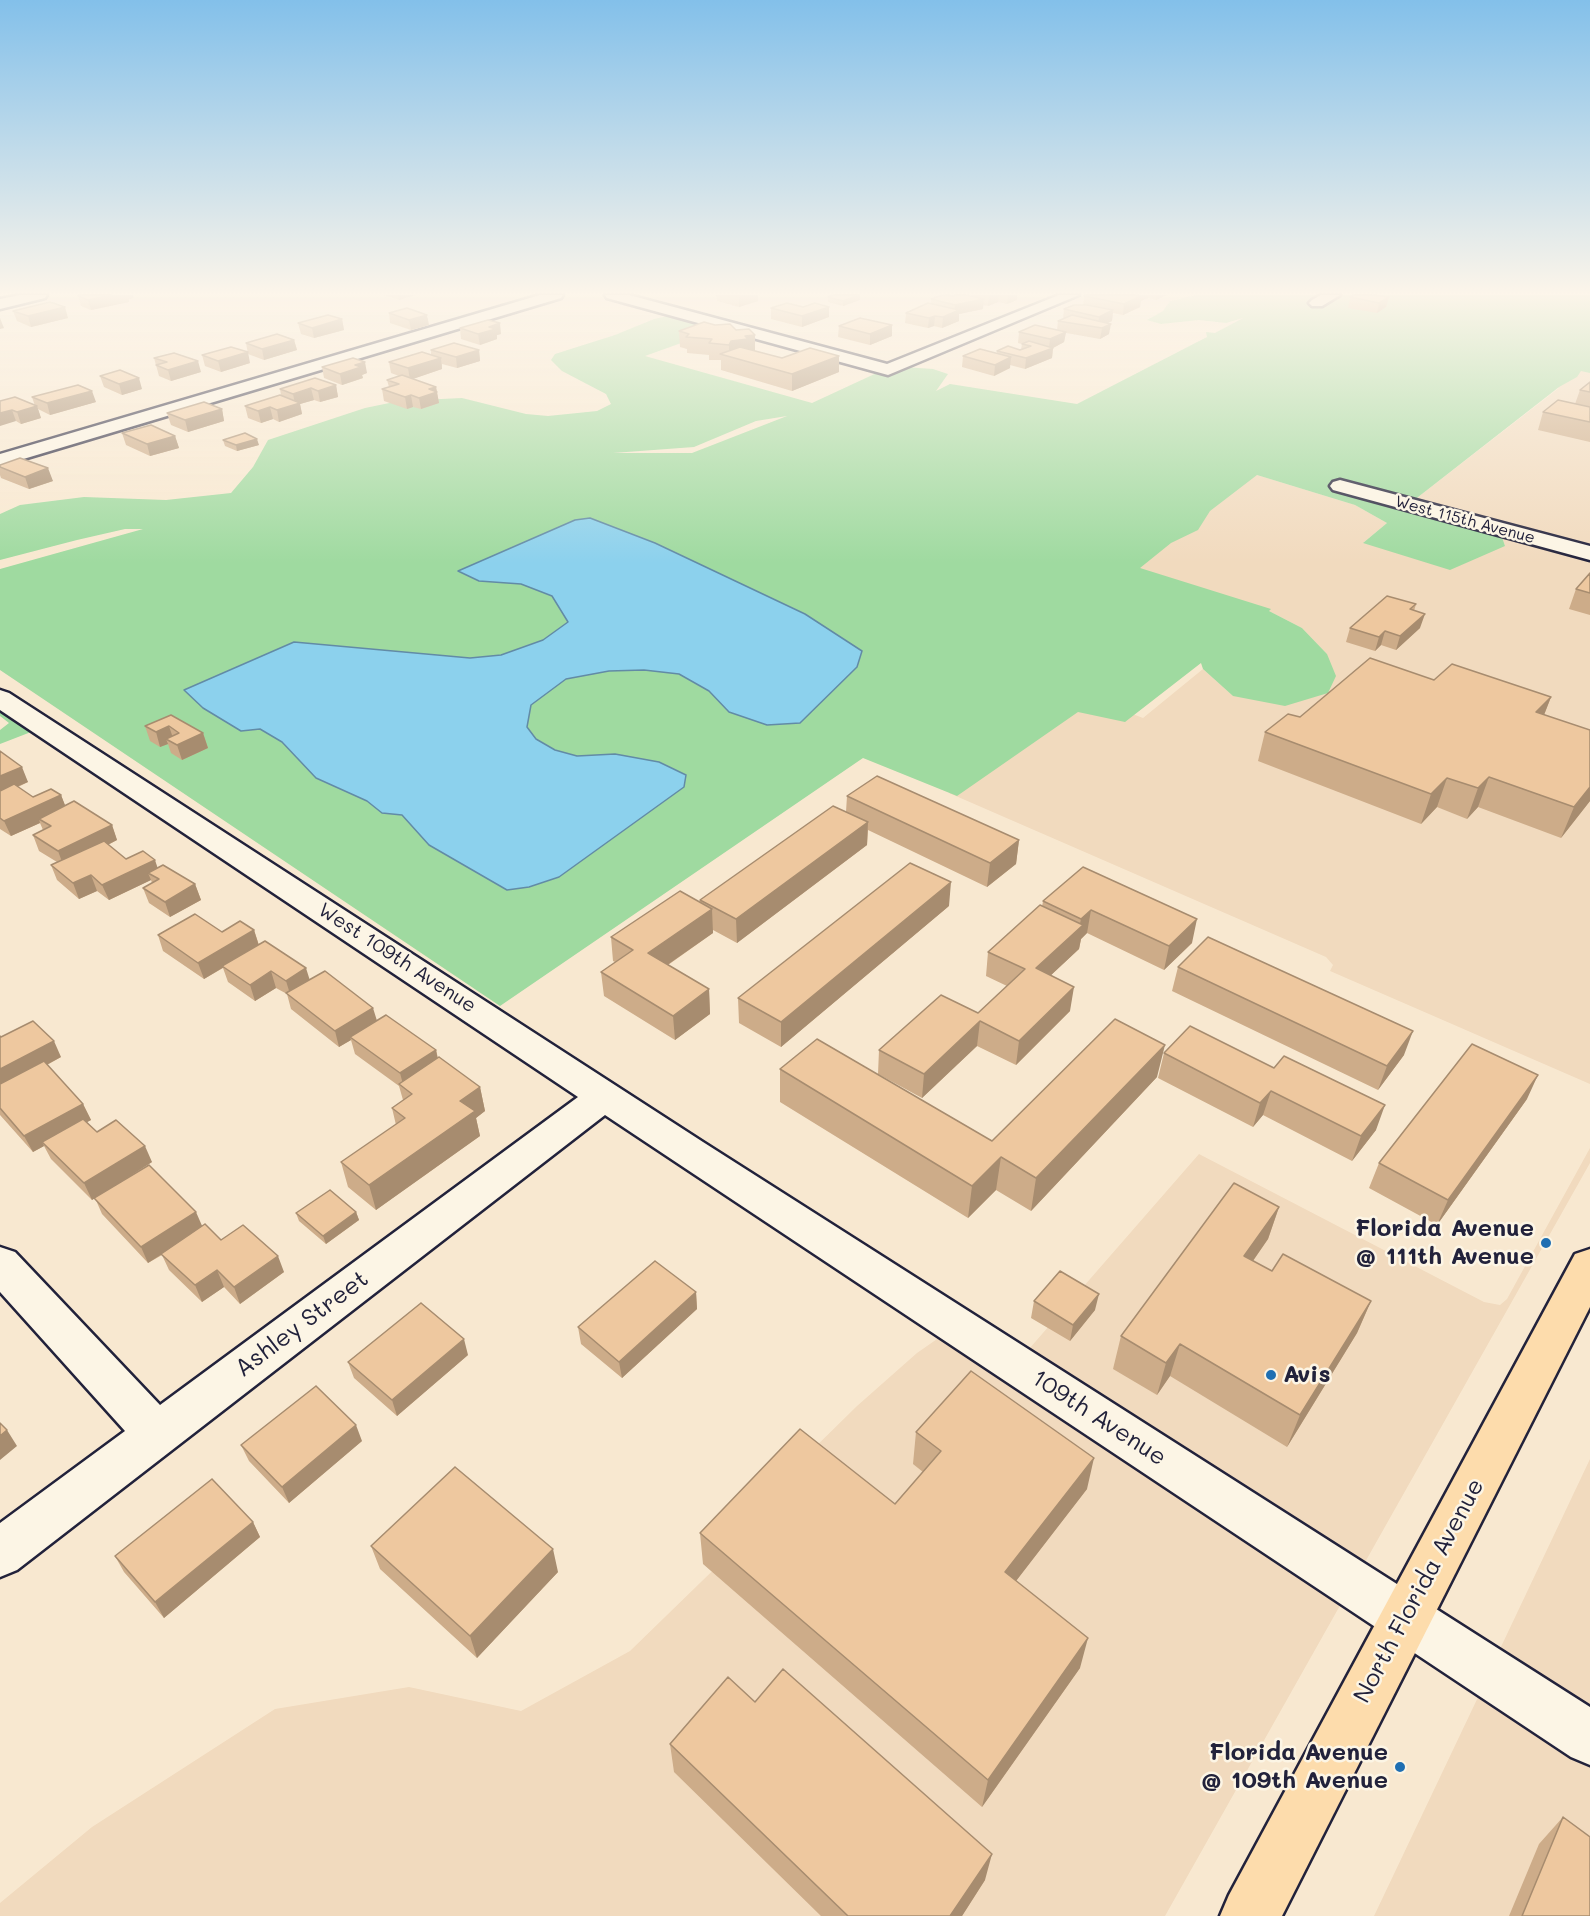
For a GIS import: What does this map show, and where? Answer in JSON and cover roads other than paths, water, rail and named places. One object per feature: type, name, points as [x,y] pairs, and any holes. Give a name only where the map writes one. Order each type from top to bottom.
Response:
[{"type":"main road","name":"North Florida Avenue","points":[[1250,1916],[1590,1266]]},
{"type":"street","points":[[0,460],[255,384]]},
{"type":"street","name":"West 115th Avenue","points":[[1340,486],[1590,553]]},
{"type":"street","name":"West 109th Avenue","points":[[0,698],[793,1220]]},
{"type":"street","name":"Ashley Street","points":[[0,1553],[604,1096]]},
{"type":"street","name":"109th Avenue","points":[[793,1220],[1590,1738]]},
{"type":"street","points":[[0,1264],[157,1434]]},
{"type":"water","points":[[590,518],[655,543],[805,614],[862,651],[857,667],[800,723],[767,725],[729,712],[709,691],[679,674],[644,670],[609,671],[566,679],[531,705],[527,727],[536,739],[555,750],[577,756],[615,754],[659,762],[686,775],[684,787],[559,877],[529,887],[507,890],[429,845],[402,815],[382,813],[367,801],[316,778],[282,742],[260,729],[241,731],[203,708],[184,690],[294,642],[470,658],[501,655],[543,640],[568,622],[552,596],[521,584],[479,581],[458,571],[575,520]]},
{"type":"place","name":"Florida Avenue @ 111th Avenue","points":[[1546,1243]]},
{"type":"place","name":"Avis","points":[[1271,1375]]},
{"type":"place","name":"Florida Avenue @ 109th Avenue","points":[[1400,1767]]}]
